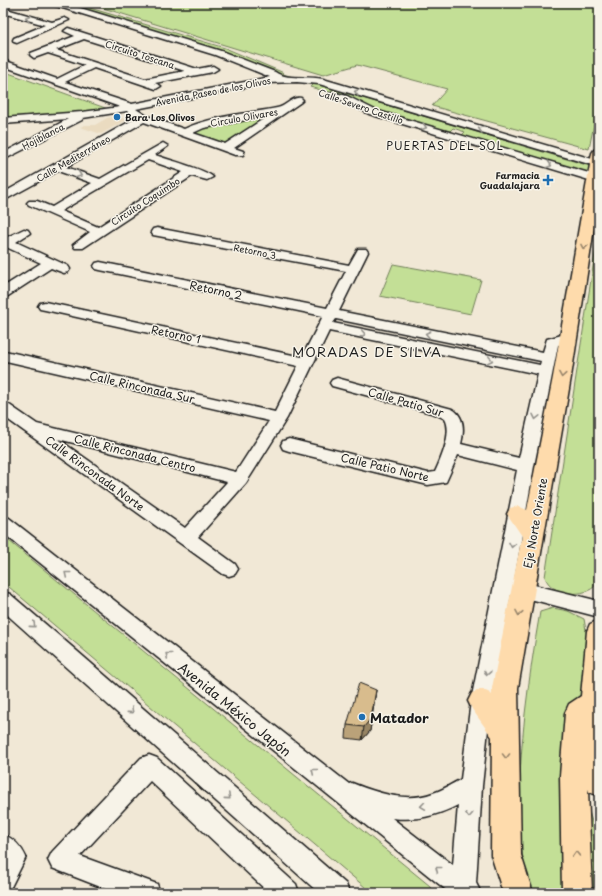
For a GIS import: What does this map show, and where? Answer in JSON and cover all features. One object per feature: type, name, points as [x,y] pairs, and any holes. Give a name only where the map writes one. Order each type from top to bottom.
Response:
[{"type":"main road","name":"Eje Norte Oriente","points":[[518,893],[506,855],[505,688],[514,587],[533,535],[598,168]]},
{"type":"main road","points":[[518,514],[533,535]]},
{"type":"main road","points":[[599,631],[596,702],[599,782]]},
{"type":"main road","points":[[481,701],[506,733]]},
{"type":"main road","points":[[577,893],[574,776],[578,714],[596,702]]},
{"type":"street","points":[[56,3],[218,53],[272,74],[278,78]]},
{"type":"street","name":"Calle Severo Castillo","points":[[78,3],[230,48],[281,68],[296,82],[307,88],[344,98],[372,112],[450,135],[598,168]]},
{"type":"street","points":[[3,10],[52,26]]},
{"type":"street","points":[[29,43],[13,39],[65,20]]},
{"type":"street","name":"Circuito Toscana","points":[[68,31],[196,72]]},
{"type":"street","points":[[34,55],[83,36]]},
{"type":"street","name":"Circuito Toscana","points":[[48,50],[156,86]]},
{"type":"street","name":"Avenida Paseo de los Olivos","points":[[3,63],[54,81],[131,114]]},
{"type":"street","points":[[54,81],[90,64]]},
{"type":"street","points":[[3,68],[131,114]]},
{"type":"street","name":"Circuito Toscana","points":[[144,82],[213,68]]},
{"type":"street","name":"Avenida Paseo de los Olivos","points":[[3,121],[82,115],[131,114],[278,78],[296,82]]},
{"type":"street","name":"Avenida Paseo de los Olivos","points":[[3,126],[71,121],[131,114],[296,82],[320,81]]},
{"type":"street","name":"Calle Severo Castillo","points":[[320,81],[465,124],[598,168]]},
{"type":"street","name":"Circulo Olivares","points":[[226,148],[298,100]]},
{"type":"street","name":"Circulo Olivares","points":[[184,133],[201,124],[283,110]]},
{"type":"street","name":"Circulo Olivares","points":[[131,114],[239,153]]},
{"type":"street","name":"Calle Mediterráneo","points":[[3,198],[62,164],[131,114]]},
{"type":"street","name":"Hojiblanca","points":[[3,157],[82,115]]},
{"type":"street","points":[[437,145],[465,124]]},
{"type":"street","points":[[53,211],[164,146]]},
{"type":"street","points":[[3,151],[18,150]]},
{"type":"street","name":"Circuito Coquimbo","points":[[148,156],[207,177]]},
{"type":"street","points":[[62,164],[105,180]]},
{"type":"street","name":"Circuito Coquimbo","points":[[79,245],[192,171]]},
{"type":"street","name":"Circuito Coquimbo","points":[[33,203],[99,232]]},
{"type":"street","name":"Retorno 3","points":[[157,232],[353,269]]},
{"type":"street","points":[[4,243],[24,233]]},
{"type":"street","points":[[4,243],[49,264],[64,269]]},
{"type":"street","points":[[186,538],[240,479],[278,418],[362,252]]},
{"type":"street","points":[[3,293],[49,264]]},
{"type":"street","name":"Retorno 2","points":[[100,266],[328,320],[547,365]]},
{"type":"street","name":"Retorno 1","points":[[45,306],[306,363]]},
{"type":"street","points":[[465,892],[471,786],[481,701],[514,587],[518,514],[527,460],[552,342],[568,337]]},
{"type":"street","name":"Calle Rinconada Sur","points":[[4,356],[278,418]]},
{"type":"street","name":"Calle Patio Sur","points":[[337,383],[440,410],[451,415],[454,420],[454,444]]},
{"type":"street","name":"Calle Rinconada Norte","points":[[3,408],[229,569]]},
{"type":"street","name":"Calle Rinconada Centro","points":[[30,427],[240,479]]},
{"type":"street","name":"Calle Patio Norte","points":[[289,444],[428,479],[440,478],[454,444]]},
{"type":"street","points":[[454,444],[527,460]]},
{"type":"street","name":"Avenida México Japón","points":[[3,523],[465,892]]},
{"type":"street","points":[[514,587],[599,609]]},
{"type":"street","points":[[3,600],[71,658],[337,893]]},
{"type":"street","points":[[148,893],[60,860],[149,766],[286,893]]},
{"type":"street","points":[[331,785],[372,802],[407,808],[434,804],[471,786]]},
{"type":"street","points":[[3,846],[14,858],[3,879]]},
{"type":"shaded area","points":[[117,116],[126,120],[101,134],[80,127],[85,125],[95,125],[107,118]]},
{"type":"green space","points":[[56,3],[73,3],[225,48],[284,73],[283,74],[590,166],[587,174],[461,136],[465,132],[453,128],[449,132],[376,110],[350,98],[310,87],[312,85],[280,75],[217,51]]},
{"type":"green space","points":[[99,3],[599,3],[599,99],[589,149],[432,106],[447,89],[357,65],[323,75],[93,5]]},
{"type":"green space","points":[[3,71],[108,109],[80,113],[3,118]]},
{"type":"green space","points":[[268,116],[225,145],[193,133],[199,129]]},
{"type":"green space","points":[[599,228],[599,528],[594,587],[582,593],[567,593],[553,588],[545,577]]},
{"type":"green space","points":[[393,264],[481,280],[471,314],[380,296]]},
{"type":"green space","points":[[3,536],[430,886],[431,893],[372,893],[3,582]]},
{"type":"green space","points":[[553,608],[568,611],[584,619],[587,636],[582,787],[599,846],[599,893],[530,893],[525,871],[519,804],[525,714],[540,612]]},
{"type":"building","points":[[359,683],[376,690],[371,718],[364,727],[347,725]]},
{"type":"place","name":"Bara Los Olivos","points":[[117,117]]},
{"type":"place","name":"Farmacia Guadalajara","points":[[548,180]]},
{"type":"place","name":"Matador","points":[[362,717]]},
{"type":"district","name":"PUERTAS DEL SOL","points":[[445,145]]},
{"type":"district","name":"MORADAS DE SILVA","points":[[367,351]]}]
